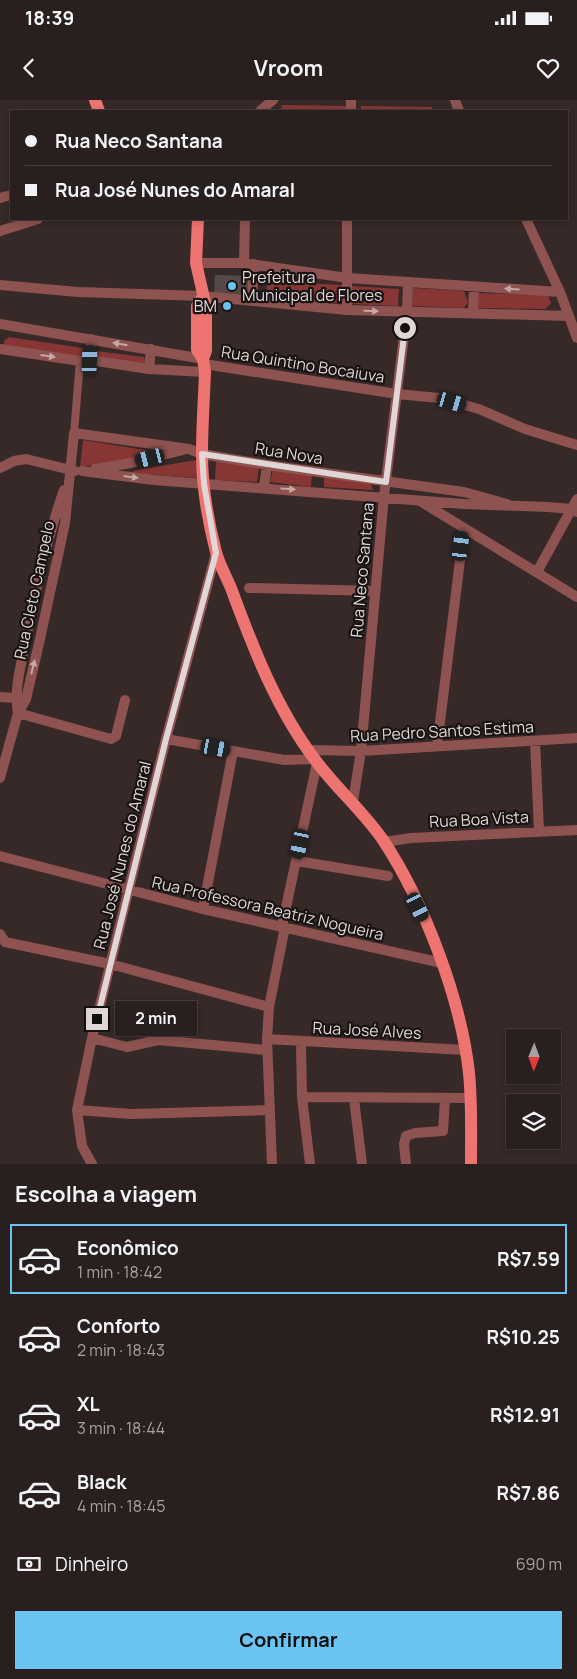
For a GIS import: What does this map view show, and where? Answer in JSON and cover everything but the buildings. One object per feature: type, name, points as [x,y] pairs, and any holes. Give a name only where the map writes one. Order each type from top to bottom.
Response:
[{"type":"main road","points":[[198,220],[196,263],[206,307],[202,454],[204,484],[216,553],[247,633],[273,691],[313,757],[353,801],[384,842],[428,928],[442,963],[465,1050],[470,1098],[471,1164]]},
{"type":"street","points":[[261,110],[273,100]]},
{"type":"street","points":[[0,231],[32,220]]},
{"type":"street","points":[[245,220],[252,301]]},
{"type":"street","points":[[347,220],[347,310]]},
{"type":"street","points":[[526,220],[560,292],[577,338]]},
{"type":"street","points":[[196,263],[249,263],[348,278],[474,288],[560,292]]},
{"type":"street","name":"Rua Neco Santana","points":[[353,801],[361,751],[384,496],[407,312],[408,283]]},
{"type":"street","points":[[0,285],[78,292],[202,296],[347,310],[569,316]]},
{"type":"street","points":[[473,313],[474,288]]},
{"type":"street","points":[[0,325],[151,349],[204,365]]},
{"type":"street","points":[[85,360],[91,339]]},
{"type":"street","points":[[0,349],[149,369],[204,365]]},
{"type":"street","points":[[149,369],[151,349]]},
{"type":"street","name":"Rua Cleto Campelo","points":[[0,778],[18,713],[26,699],[65,523],[74,433],[85,360]]},
{"type":"street","name":"Rua Quintino Bocaiuva","points":[[204,365],[397,394],[439,398],[479,409],[525,429],[577,445]]},
{"type":"street","name":"Rua Nova","points":[[74,433],[189,448],[202,454],[267,465],[464,492],[507,504]]},
{"type":"street","name":"Rua Nova","points":[[0,468],[14,461],[26,459],[71,472],[82,471],[131,463],[189,448]]},
{"type":"street","points":[[264,487],[267,465]]},
{"type":"street","name":"Rua Nova","points":[[82,471],[204,484],[319,491],[464,504],[507,504]]},
{"type":"street","name":"Rua Cleto Campelo","points":[[18,713],[15,698],[28,627],[53,522],[71,472]]},
{"type":"street","points":[[319,491],[320,472]]},
{"type":"street","points":[[439,502],[440,489]]},
{"type":"street","points":[[464,492],[464,504]]},
{"type":"street","points":[[537,572],[575,510],[577,499]]},
{"type":"street","points":[[418,500],[577,597]]},
{"type":"street","points":[[507,504],[575,510]]},
{"type":"street","points":[[437,746],[464,528]]},
{"type":"street","name":"Rua José Nunes do Amaral","points":[[92,1164],[82,1146],[78,1110],[92,1038],[130,891],[166,739],[216,553]]},
{"type":"street","points":[[249,588],[376,591]]},
{"type":"street","points":[[0,697],[15,698]]},
{"type":"street","points":[[18,713],[111,739],[116,736],[125,700]]},
{"type":"street","name":"Rua Pedro Santos Estima","points":[[166,739],[284,760],[361,751],[577,738]]},
{"type":"street","points":[[534,741],[539,831]]},
{"type":"street","points":[[203,909],[233,751]]},
{"type":"street","points":[[272,1164],[266,1044],[269,1006],[297,861],[313,757]]},
{"type":"street","name":"Rua Boa Vista","points":[[384,842],[411,838],[577,830]]},
{"type":"street","name":"Rua Professora Beatriz Nogueira","points":[[0,856],[203,909],[442,963]]},
{"type":"street","points":[[297,861],[388,876]]},
{"type":"street","points":[[3,938],[269,1006]]},
{"type":"street","name":"Rua José Alves","points":[[92,1038],[127,1046],[158,1040],[266,1044],[301,1042],[465,1050]]},
{"type":"street","points":[[301,1042],[302,1098],[310,1164]]},
{"type":"street","points":[[302,1098],[470,1098]]},
{"type":"street","points":[[354,1099],[362,1164]]},
{"type":"street","points":[[406,1164],[404,1144],[406,1136],[443,1131],[445,1099]]},
{"type":"street","points":[[78,1110],[131,1114],[270,1110]]},
{"type":"shaded area","points":[[282,105],[346,106],[346,110],[280,110]]},
{"type":"shaded area","points":[[361,106],[432,107],[432,110],[361,110]]},
{"type":"shaded area","points":[[268,281],[342,285],[341,303],[265,299]]},
{"type":"shaded area","points":[[352,286],[399,289],[398,306],[351,304]]},
{"type":"shaded area","points":[[413,288],[464,291],[468,302],[464,308],[412,306]]},
{"type":"shaded area","points":[[477,293],[548,295],[551,303],[546,309],[476,308]]},
{"type":"shaded area","points":[[9,337],[83,348],[87,351],[85,357],[4,347],[4,341]]},
{"type":"shaded area","points":[[97,351],[144,357],[145,361],[144,364],[97,359],[94,354]]},
{"type":"shaded area","points":[[83,440],[157,452],[162,454],[80,467]]},
{"type":"shaded area","points":[[196,460],[198,478],[130,473],[137,470]]},
{"type":"shaded area","points":[[216,461],[259,467],[257,482],[215,480]]},
{"type":"shaded area","points":[[273,469],[312,475],[311,487],[270,482]]},
{"type":"shaded area","points":[[324,476],[370,482],[373,490],[324,487]]},
{"type":"place","name":"Prefeitura Municipal de Flores","points":[[232,286]]},
{"type":"place","name":"BM","points":[[227,306]]},
{"type":"route","points":[[97,1019],[166,739],[216,553],[204,484],[202,454],[386,482],[405,328]]}]
